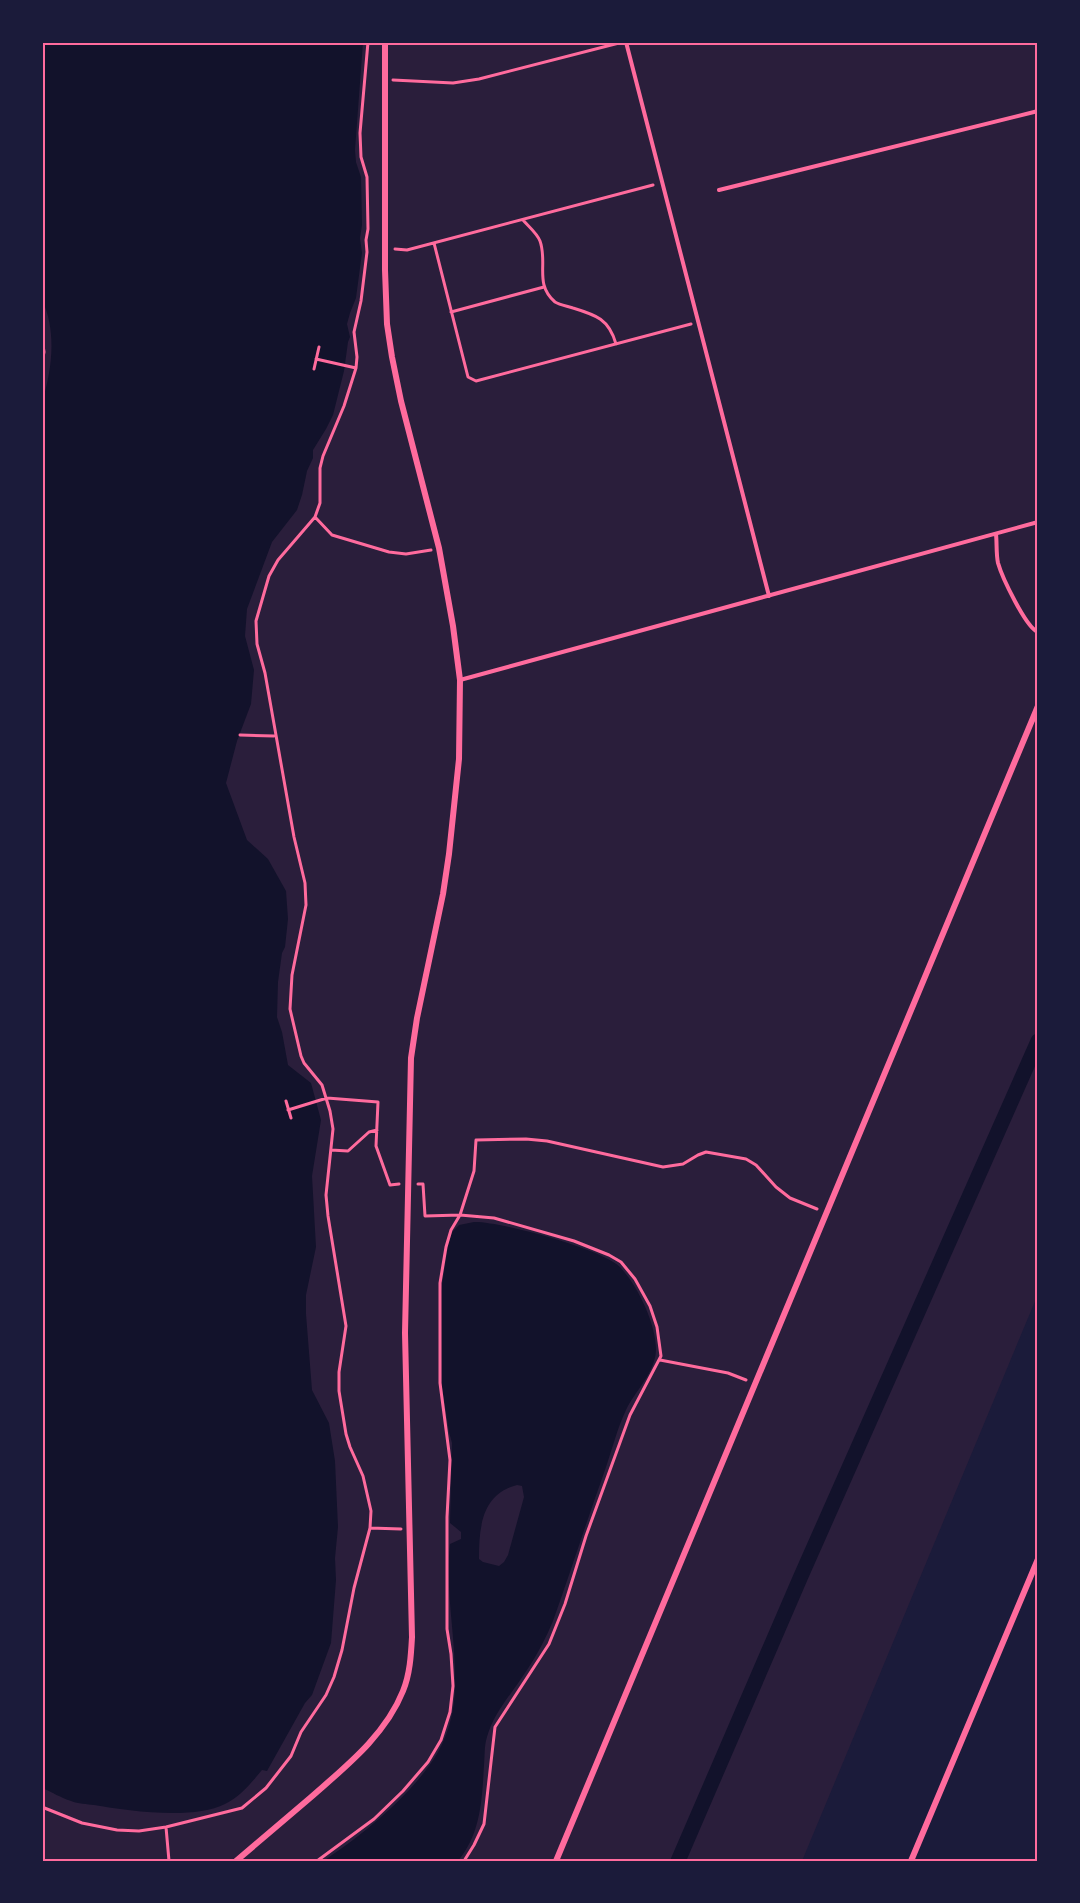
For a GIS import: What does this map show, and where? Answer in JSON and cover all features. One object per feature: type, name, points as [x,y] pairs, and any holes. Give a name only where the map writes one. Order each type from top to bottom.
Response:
[{"type":"street","points":[[236,1861],[348,1764],[377,1734],[395,1708],[404,1689],[412,1637],[405,1333],[411,1058],[449,854],[459,759],[460,680],[439,548],[401,401],[387,324],[385,42]]},
{"type":"street","points":[[555,1861],[1038,706]]},
{"type":"street","points":[[911,1861],[1038,1559]]},
{"type":"lane","points":[[626,42],[769,596]]},
{"type":"lane","points":[[719,190],[1038,111]]},
{"type":"lane","points":[[460,680],[1038,522]]},
{"type":"lane","points":[[996,534],[998,562],[1024,618],[1033,630],[1038,632]]},
{"type":"path","points":[[42,1807],[82,1823],[117,1830],[139,1831],[166,1827],[242,1808],[266,1788],[291,1756],[301,1732],[326,1695],[334,1677],[370,1528],[371,1511],[368,1495],[348,1440],[339,1391],[339,1372],[346,1326],[328,1216],[327,1184],[333,1129],[322,1085],[304,1063],[290,1009],[292,975],[306,905],[306,894],[265,673],[257,644],[256,621],[273,568],[286,548],[315,517],[320,503],[320,468],[323,456],[345,406],[356,368],[354,332],[361,301],[368,229],[368,177],[361,157],[360,133],[368,42]]},
{"type":"path","points":[[386,80],[453,83],[479,79],[621,42]]},
{"type":"path","points":[[385,247],[407,250],[662,182]]},
{"type":"path","points":[[523,219],[539,239],[543,254],[544,287],[556,303],[600,318],[612,331],[616,344]]},
{"type":"path","points":[[434,243],[468,377],[476,381],[698,322]]},
{"type":"path","points":[[452,312],[544,287]]},
{"type":"path","points":[[42,338],[44,352],[42,363]]},
{"type":"path","points":[[314,369],[319,347]]},
{"type":"path","points":[[316,359],[356,368]]},
{"type":"path","points":[[315,517],[335,537],[389,552],[406,554],[439,548]]},
{"type":"path","points":[[240,735],[275,736]]},
{"type":"path","points":[[288,1110],[327,1098]]},
{"type":"path","points":[[286,1101],[291,1118]]},
{"type":"path","points":[[332,1150],[348,1151],[369,1132],[377,1130]]},
{"type":"path","points":[[476,1140],[547,1141],[663,1167],[683,1164],[706,1152],[746,1159],[756,1165],[776,1187],[790,1198],[827,1213]]},
{"type":"path","points":[[317,1861],[374,1819],[403,1791],[428,1762],[441,1740],[450,1712],[453,1686],[447,1629],[447,1517],[450,1460],[440,1383],[439,1310],[440,1283],[446,1247],[451,1230],[460,1215],[494,1218],[574,1240],[621,1262],[650,1306],[661,1356],[630,1415],[549,1644],[495,1727],[484,1824],[464,1861]]},
{"type":"path","points":[[660,1360],[728,1373],[756,1384]]},
{"type":"path","points":[[370,1528],[409,1529]]},
{"type":"path","points":[[166,1827],[169,1861]]},
{"type":"shaded area","points":[[42,42],[1038,42],[1038,1294],[802,1861],[42,1861]]},
{"type":"shaded area","points":[[42,42],[363,42],[355,150],[361,177],[360,238],[362,253],[356,298],[347,324],[350,337],[344,371],[333,415],[313,450],[313,458],[307,471],[297,510],[272,542],[247,609],[245,636],[254,670],[251,704],[237,741],[226,783],[247,840],[268,859],[286,891],[288,919],[278,982],[277,1017],[288,1065],[311,1083],[321,1120],[312,1176],[316,1247],[306,1295],[306,1314],[312,1390],[329,1423],[335,1461],[338,1527],[331,1643],[312,1695],[305,1703],[267,1771],[262,1770],[231,1801],[212,1809],[196,1812],[142,1812],[80,1803],[42,1788],[42,402],[50,364],[51,337],[47,312],[42,300]]},
{"type":"shaded area","points":[[474,1222],[487,1223],[527,1231],[594,1252],[610,1260],[627,1275],[645,1306],[653,1328],[655,1357],[653,1366],[626,1410],[620,1425],[550,1627],[534,1658],[490,1728],[485,1744],[479,1816],[466,1850],[458,1861],[323,1861],[370,1826],[416,1782],[438,1752],[452,1715],[455,1677],[449,1561],[450,1544],[461,1539],[461,1532],[450,1523],[452,1443],[442,1387],[441,1291],[448,1245],[452,1232],[459,1225]],"holes":[[[517,1485],[522,1486],[524,1497],[508,1555],[499,1566],[483,1562],[479,1559],[480,1536],[484,1514],[489,1504],[505,1490]]]},
{"type":"waterway","points":[[678,1861],[801,1576],[1038,1041]]}]
